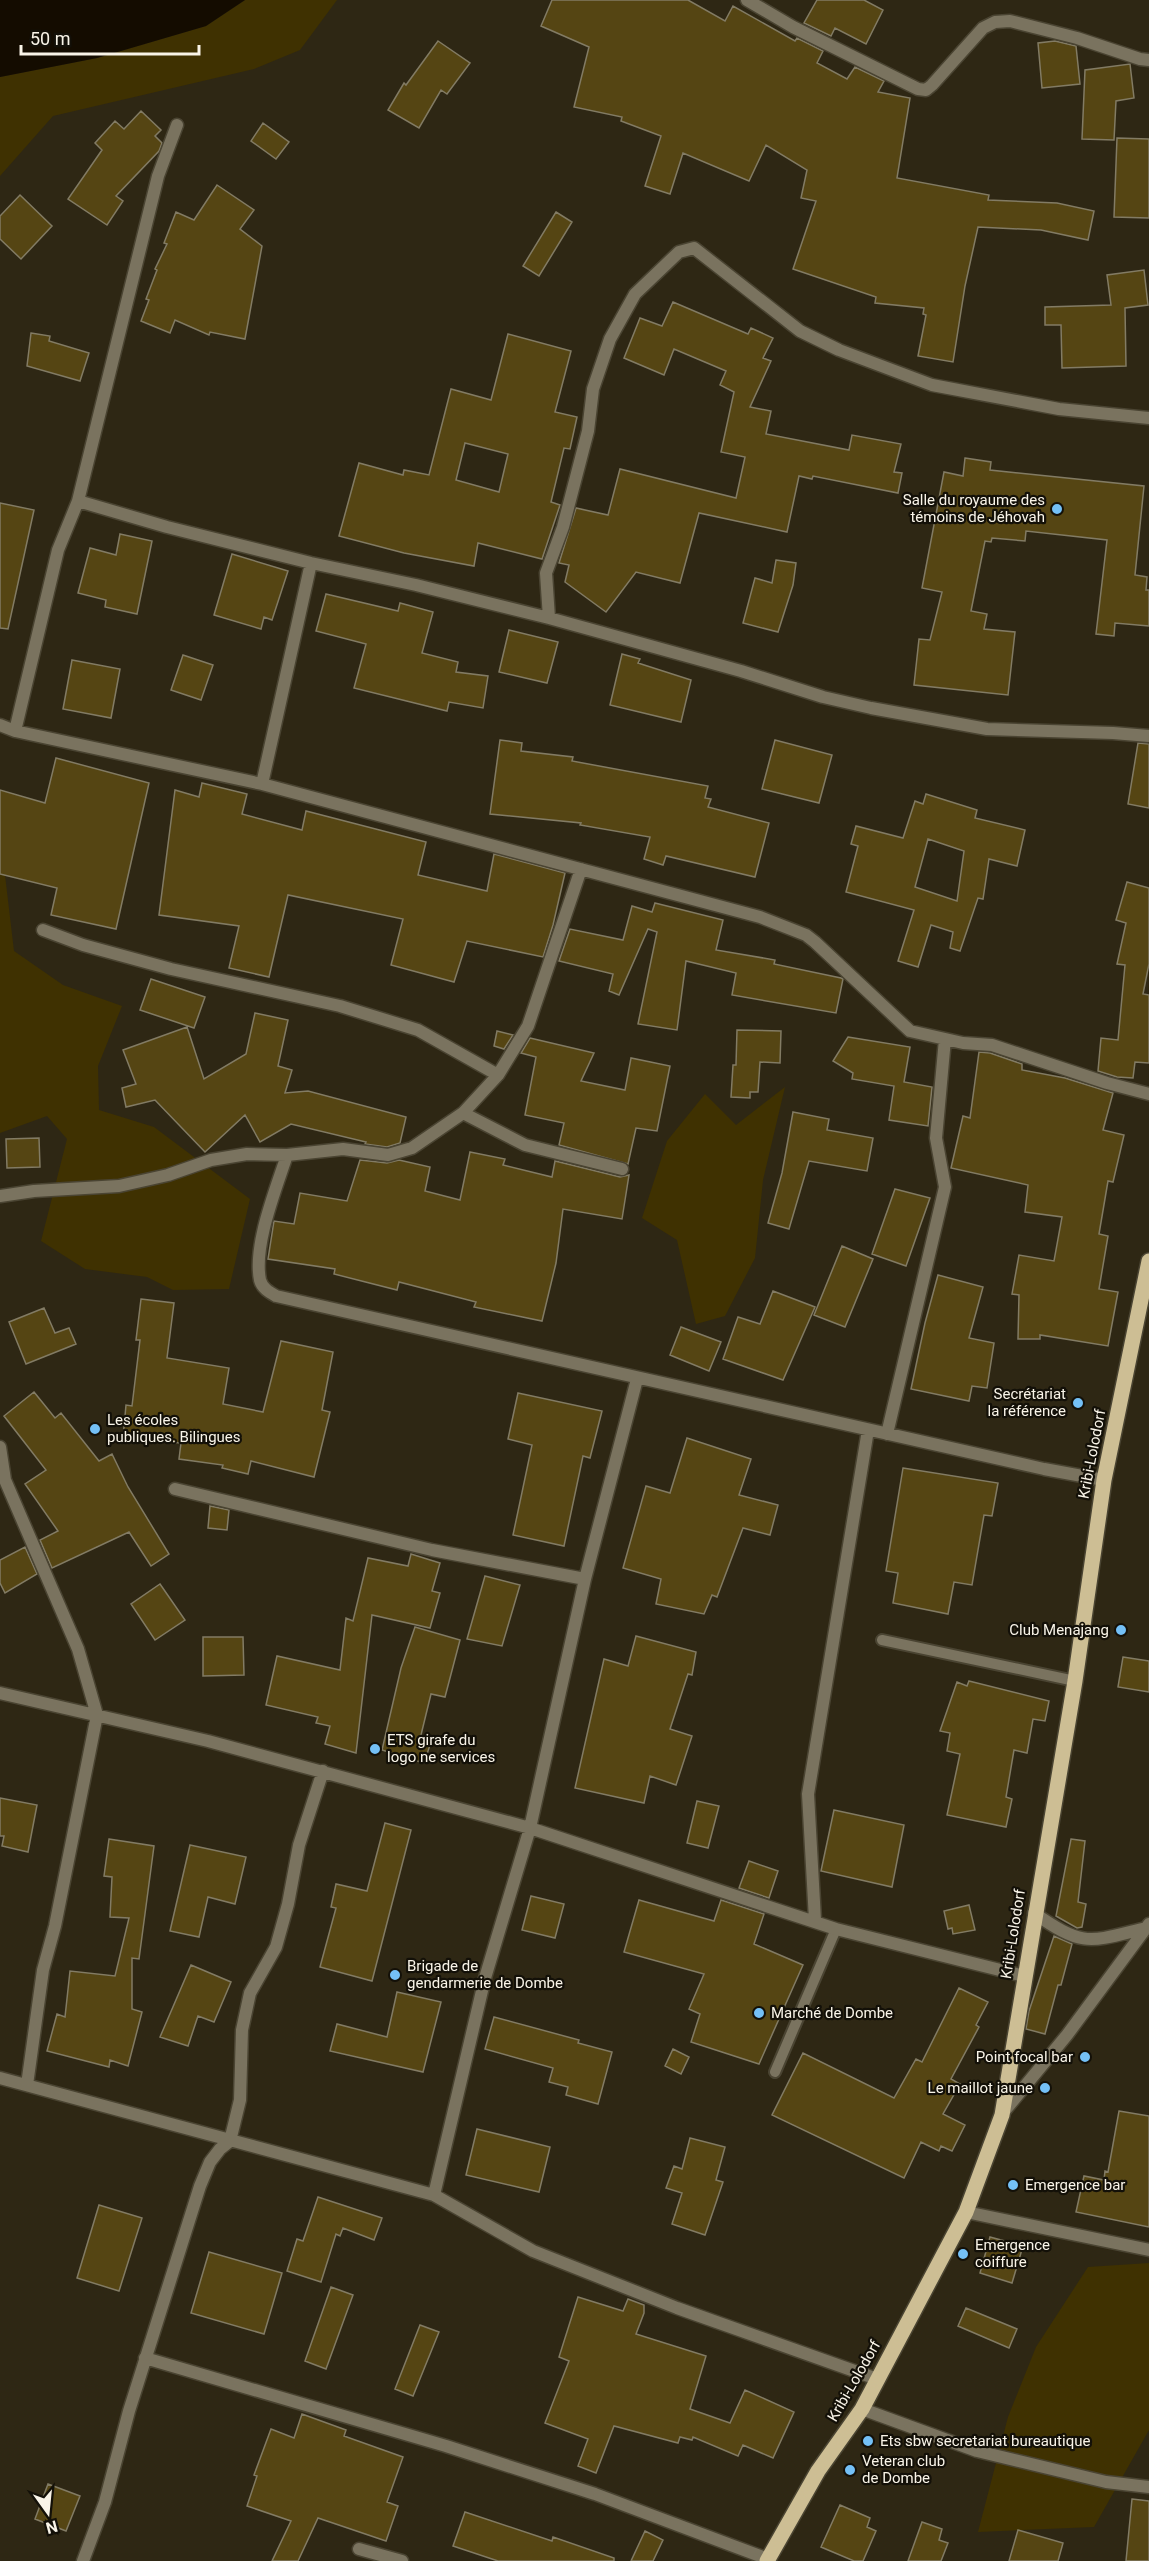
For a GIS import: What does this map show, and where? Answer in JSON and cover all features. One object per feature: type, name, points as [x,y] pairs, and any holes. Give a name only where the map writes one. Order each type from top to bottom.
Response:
[{"type":"main road","name":"Kribi-Lolodorf","points":[[768,2560],[818,2471],[862,2409],[966,2212],[1002,2115],[1034,1913],[1075,1681],[1104,1480],[1149,1261]]},
{"type":"street","points":[[747,0],[793,27],[918,89],[926,90],[932,85],[983,28],[995,22],[1022,23],[1149,60]]},
{"type":"street","points":[[15,731],[58,550],[78,501],[158,176],[177,125]]},
{"type":"street","points":[[549,618],[546,573],[563,526],[588,431],[593,389],[610,339],[635,294],[679,252],[686,249],[694,249],[800,331],[839,350],[932,385],[1059,409],[1149,418]]},
{"type":"street","points":[[78,501],[167,527],[311,563],[416,585],[549,618],[741,671],[823,697],[872,708],[987,729],[1113,732],[1149,736]]},
{"type":"street","points":[[262,784],[311,563]]},
{"type":"street","points":[[0,725],[15,731],[262,784],[760,917],[806,935],[910,1031],[945,1039],[992,1045],[1107,1083],[1149,1094]]},
{"type":"street","points":[[0,1196],[34,1191],[119,1185],[168,1175],[212,1160],[247,1154],[287,1155],[343,1149],[388,1155],[412,1148],[463,1113],[498,1075],[528,1026],[581,869]]},
{"type":"street","points":[[43,930],[83,945],[171,969],[340,1006],[418,1030],[498,1075]]},
{"type":"street","points":[[887,1434],[945,1187],[936,1138],[945,1039]]},
{"type":"street","points":[[463,1113],[525,1144],[622,1169]]},
{"type":"street","points":[[287,1155],[261,1236],[260,1281],[265,1290],[276,1296],[637,1379],[1104,1480]]},
{"type":"street","points":[[434,2195],[485,1978],[531,1828],[585,1580],[637,1379]]},
{"type":"street","points":[[815,1920],[808,1794],[868,1430]]},
{"type":"street","points":[[0,1447],[2,1478],[78,1649],[98,1715],[55,1926],[43,1970],[27,2085]]},
{"type":"street","points":[[175,1489],[432,1550],[585,1580]]},
{"type":"street","points":[[0,1693],[324,1771],[531,1828],[815,1920],[836,1929],[1024,1976]]},
{"type":"street","points":[[83,2561],[105,2502],[145,2358],[200,2186],[210,2162],[230,2141],[240,2100],[242,2030],[250,1993],[276,1947],[288,1904],[299,1845],[324,1771]]},
{"type":"street","points":[[1034,1913],[1062,1932],[1078,1939],[1098,1939],[1147,1926]]},
{"type":"street","points":[[1002,2115],[1067,2036],[1147,1926]]},
{"type":"street","points":[[0,2078],[434,2195],[533,2251],[677,2308],[877,2379]]},
{"type":"street","points":[[966,2212],[1149,2250]]},
{"type":"street","points":[[145,2358],[446,2446],[595,2494],[768,2560]]},
{"type":"street","points":[[862,2409],[977,2451],[1106,2482],[1149,2487]]},
{"type":"street","points":[[359,2549],[402,2561]]},
{"type":"lane","points":[[882,1640],[1075,1681]]},
{"type":"lane","points":[[775,2072],[836,1929]]},
{"type":"shaded area","points":[[0,0],[245,0],[206,26],[97,58],[0,77]]},
{"type":"shaded area","points":[[245,0],[337,0],[300,50],[254,69],[53,116],[0,176],[0,77],[97,58],[206,26]]},
{"type":"shaded area","points":[[0,873],[5,875],[14,951],[63,985],[122,1006],[98,1066],[99,1110],[154,1127],[250,1199],[229,1289],[173,1290],[147,1277],[85,1269],[41,1241],[67,1139],[47,1116],[0,1133]]},
{"type":"shaded area","points":[[785,1087],[763,1180],[755,1258],[725,1316],[696,1324],[677,1240],[642,1218],[667,1141],[705,1094],[736,1125]]},
{"type":"shaded area","points":[[1149,2263],[1149,2430],[1094,2527],[978,2532],[1008,2417],[1036,2347],[1088,2267]]},
{"type":"building","points":[[552,0],[688,0],[725,21],[733,6],[795,41],[797,38],[823,51],[817,63],[847,79],[855,67],[884,81],[878,92],[910,98],[897,178],[989,195],[988,200],[1057,203],[1094,211],[1088,240],[1041,230],[978,227],[965,286],[953,362],[918,356],[926,315],[923,314],[924,308],[875,303],[876,297],[793,269],[816,201],[801,198],[807,170],[766,145],[749,181],[683,153],[670,194],[645,186],[661,136],[621,121],[622,117],[574,107],[589,47],[541,26]]},
{"type":"building","points":[[817,0],[864,0],[883,10],[866,44],[835,28],[831,36],[804,23]]},
{"type":"building","points":[[438,41],[470,63],[447,94],[441,90],[419,128],[388,110],[404,83],[406,85]]},
{"type":"building","points":[[1055,41],[1076,46],[1080,84],[1042,88],[1038,43]]},
{"type":"building","points":[[1130,64],[1134,98],[1116,101],[1114,140],[1082,139],[1085,70]]},
{"type":"building","points":[[141,111],[161,130],[155,136],[162,143],[159,151],[116,196],[123,201],[107,225],[68,199],[102,150],[95,143],[115,121],[124,129]]},
{"type":"building","points":[[263,123],[289,142],[276,159],[251,141]]},
{"type":"building","points":[[1117,138],[1149,139],[1149,218],[1114,217]]},
{"type":"building","points":[[217,185],[254,210],[240,229],[262,246],[245,339],[210,332],[209,335],[175,320],[170,333],[141,321],[149,300],[146,299],[157,270],[155,269],[167,244],[164,243],[176,212],[194,220]]},
{"type":"building","points":[[20,195],[52,226],[21,259],[0,239],[0,216]]},
{"type":"building","points":[[556,212],[572,222],[539,276],[523,266]]},
{"type":"building","points":[[1144,270],[1148,305],[1125,308],[1126,366],[1062,368],[1061,325],[1045,325],[1045,307],[1111,305],[1107,275]]},
{"type":"building","points":[[673,302],[748,334],[751,328],[773,338],[763,358],[771,361],[750,407],[771,411],[766,434],[849,450],[852,435],[901,444],[894,472],[902,473],[898,493],[813,476],[812,479],[799,476],[787,532],[699,513],[680,583],[636,572],[606,612],[565,582],[569,565],[559,563],[576,508],[608,515],[620,469],[736,498],[745,457],[721,452],[734,392],[720,385],[726,371],[674,349],[664,375],[624,358],[640,318],[662,326]]},
{"type":"building","points":[[31,333],[50,336],[49,341],[89,353],[80,381],[27,366]]},
{"type":"building","points":[[508,334],[571,351],[555,412],[577,417],[570,449],[564,448],[551,502],[560,505],[542,559],[478,543],[474,566],[404,553],[339,536],[359,463],[403,475],[404,470],[429,475],[451,389],[491,400]],"holes":[[[465,443],[508,454],[499,492],[456,480]]]},
{"type":"building","points":[[965,458],[991,462],[990,470],[1144,486],[1135,575],[1147,577],[1149,626],[1115,623],[1114,636],[1096,634],[1107,540],[1026,531],[1025,541],[992,538],[991,542],[985,541],[971,611],[987,614],[984,629],[1015,632],[1008,695],[914,685],[919,639],[930,640],[942,592],[922,588],[944,472],[963,476]]},
{"type":"building","points":[[0,503],[34,510],[8,629],[0,628]]},
{"type":"building","points":[[120,534],[152,541],[137,614],[105,607],[106,600],[78,593],[90,548],[116,555]]},
{"type":"building","points":[[232,554],[288,571],[272,620],[264,617],[261,629],[214,615]]},
{"type":"building","points":[[776,560],[796,563],[793,585],[778,632],[743,623],[755,578],[772,583]]},
{"type":"building","points":[[326,594],[398,611],[400,603],[433,612],[422,653],[458,662],[456,672],[488,676],[483,708],[449,702],[447,711],[354,688],[366,644],[316,631]]},
{"type":"building","points":[[509,630],[558,642],[547,683],[499,672]]},
{"type":"building","points":[[622,654],[640,659],[638,663],[691,680],[681,722],[610,705]]},
{"type":"building","points":[[183,655],[213,665],[201,700],[171,690]]},
{"type":"building","points":[[72,660],[120,669],[111,718],[63,709]]},
{"type":"building","points":[[500,740],[522,743],[521,751],[573,757],[572,761],[708,786],[705,798],[711,799],[708,807],[769,823],[755,877],[666,856],[663,865],[644,859],[650,837],[580,825],[581,823],[490,814]]},
{"type":"building","points":[[775,740],[832,755],[819,803],[762,789]]},
{"type":"building","points":[[1138,743],[1149,744],[1149,808],[1128,804]]},
{"type":"building","points":[[56,758],[149,783],[116,929],[51,915],[57,888],[0,874],[0,790],[45,803]]},
{"type":"building","points":[[202,783],[247,794],[242,814],[302,830],[306,811],[426,842],[418,875],[487,891],[494,854],[565,873],[543,957],[467,941],[454,982],[391,965],[403,919],[288,895],[269,977],[229,968],[239,926],[159,915],[175,790],[199,797]]},
{"type":"building","points":[[926,794],[977,810],[975,818],[1025,830],[1017,866],[989,859],[983,899],[978,898],[960,951],[950,948],[953,932],[931,925],[918,967],[898,961],[914,910],[846,892],[858,846],[851,844],[856,826],[903,838],[915,801],[923,804]],"holes":[[[928,839],[964,851],[957,901],[915,887]]]},
{"type":"building","points":[[1127,882],[1149,888],[1149,964],[1143,994],[1149,995],[1149,1063],[1135,1062],[1133,1078],[1117,1077],[1098,1071],[1101,1038],[1118,1040],[1125,965],[1117,964],[1126,923],[1116,920]]},
{"type":"building","points":[[655,903],[723,920],[716,950],[775,960],[774,964],[843,979],[836,1013],[732,995],[736,973],[686,961],[677,1030],[638,1024],[657,932],[648,929],[619,995],[609,991],[613,974],[559,961],[570,929],[623,940],[632,906],[652,912]]},
{"type":"building","points":[[151,979],[205,997],[194,1028],[140,1010]]},
{"type":"building","points":[[255,1013],[288,1020],[278,1066],[292,1070],[285,1093],[308,1091],[406,1117],[400,1143],[387,1147],[365,1144],[366,1142],[291,1124],[260,1142],[245,1115],[205,1152],[155,1100],[126,1107],[122,1088],[136,1084],[123,1050],[187,1027],[204,1079],[246,1054]]},
{"type":"building","points":[[737,1030],[781,1031],[780,1063],[760,1062],[758,1092],[750,1092],[750,1098],[731,1097],[733,1065],[736,1065]]},
{"type":"building","points":[[497,1031],[513,1035],[504,1049],[494,1046]]},
{"type":"building","points":[[848,1037],[910,1047],[904,1082],[932,1087],[928,1126],[889,1120],[894,1086],[852,1079],[853,1073],[833,1061]]},
{"type":"building","points":[[530,1038],[594,1053],[581,1081],[625,1090],[631,1058],[670,1066],[657,1131],[636,1128],[628,1164],[559,1145],[564,1123],[525,1115],[536,1057],[521,1053]]},
{"type":"building","points":[[979,1052],[990,1053],[1022,1064],[1022,1070],[1065,1078],[1113,1093],[1103,1130],[1124,1135],[1113,1182],[1108,1181],[1099,1234],[1108,1236],[1099,1289],[1118,1292],[1108,1346],[1040,1335],[1040,1339],[1018,1339],[1019,1295],[1012,1294],[1019,1255],[1054,1261],[1062,1217],[1025,1212],[1028,1185],[951,1168],[963,1116],[970,1118]]},
{"type":"building","points":[[793,1112],[829,1119],[827,1130],[873,1138],[867,1171],[809,1161],[789,1229],[768,1223],[782,1173]]},
{"type":"building","points":[[39,1138],[40,1167],[7,1168],[6,1139]]},
{"type":"building","points":[[470,1152],[505,1159],[503,1165],[552,1177],[555,1161],[620,1177],[629,1175],[622,1219],[563,1209],[556,1263],[542,1321],[474,1307],[476,1302],[399,1282],[397,1290],[334,1274],[335,1269],[268,1259],[274,1221],[294,1224],[300,1193],[347,1201],[360,1160],[387,1163],[399,1160],[430,1167],[425,1191],[460,1200]]},
{"type":"building","points":[[895,1189],[930,1198],[906,1266],[872,1254]]},
{"type":"building","points":[[842,1246],[873,1259],[845,1327],[814,1315]]},
{"type":"building","points":[[938,1275],[983,1287],[969,1338],[994,1343],[987,1388],[972,1386],[969,1401],[911,1389]]},
{"type":"building","points":[[773,1291],[815,1307],[783,1380],[723,1359],[738,1317],[760,1324]]},
{"type":"building","points":[[141,1299],[174,1303],[167,1358],[229,1368],[223,1404],[263,1412],[281,1341],[333,1352],[322,1410],[330,1412],[314,1477],[251,1461],[248,1474],[222,1468],[223,1465],[179,1459],[181,1443],[123,1438],[126,1405],[132,1406],[140,1340],[136,1340]]},
{"type":"building","points":[[44,1308],[55,1333],[69,1328],[76,1344],[26,1364],[9,1322]]},
{"type":"building","points":[[681,1327],[721,1342],[709,1371],[670,1355]]},
{"type":"building","points":[[34,1392],[55,1418],[61,1413],[99,1461],[112,1454],[128,1487],[169,1554],[151,1566],[129,1532],[52,1568],[40,1540],[58,1531],[25,1484],[46,1470],[4,1416]]},
{"type":"building","points":[[518,1393],[602,1411],[590,1458],[583,1456],[564,1546],[513,1535],[532,1445],[508,1439]]},
{"type":"building","points":[[687,1438],[751,1459],[739,1495],[778,1505],[770,1535],[743,1528],[717,1597],[712,1595],[704,1614],[656,1604],[661,1579],[623,1568],[646,1486],[670,1493]]},
{"type":"building","points":[[903,1468],[998,1483],[992,1516],[984,1515],[972,1585],[954,1582],[948,1614],[893,1603],[898,1573],[886,1571]]},
{"type":"building","points":[[210,1506],[229,1510],[227,1530],[208,1528]]},
{"type":"building","points":[[25,1547],[37,1574],[5,1593],[0,1583],[0,1560]]},
{"type":"building","points":[[411,1554],[440,1563],[432,1591],[440,1593],[430,1628],[372,1615],[356,1753],[325,1744],[330,1726],[316,1723],[318,1717],[266,1705],[277,1656],[340,1670],[346,1618],[353,1621],[368,1558],[408,1566]]},
{"type":"building","points":[[485,1576],[520,1585],[502,1646],[467,1639]]},
{"type":"building","points":[[160,1584],[185,1620],[155,1640],[131,1604]]},
{"type":"building","points":[[415,1627],[460,1640],[445,1697],[431,1694],[420,1739],[431,1742],[424,1763],[382,1750],[401,1668]]},
{"type":"building","points":[[636,1636],[696,1652],[692,1675],[688,1674],[670,1729],[692,1736],[676,1785],[650,1776],[644,1803],[575,1788],[604,1659],[628,1666]]},
{"type":"building","points":[[203,1637],[243,1637],[244,1675],[203,1676]]},
{"type":"building","points":[[1123,1657],[1149,1661],[1149,1692],[1118,1687]]},
{"type":"building","points":[[969,1681],[1049,1701],[1045,1721],[1033,1719],[1027,1753],[1014,1750],[1006,1797],[1012,1799],[1006,1827],[947,1815],[960,1754],[947,1751],[950,1733],[940,1731],[957,1682],[967,1686]]},
{"type":"building","points":[[0,1798],[37,1805],[28,1852],[2,1846],[4,1836],[0,1836]]},
{"type":"building","points":[[697,1801],[719,1806],[708,1848],[687,1843]]},
{"type":"building","points":[[834,1810],[904,1825],[892,1887],[821,1871]]},
{"type":"building","points":[[385,1823],[411,1830],[372,1981],[320,1967],[336,1908],[331,1907],[336,1884],[367,1891]]},
{"type":"building","points":[[109,1839],[154,1846],[139,1959],[132,1958],[132,2009],[142,2012],[128,2066],[110,2060],[109,2067],[47,2051],[57,2014],[65,2017],[70,1971],[115,1976],[129,1918],[110,1917],[112,1877],[104,1876]]},
{"type":"building","points":[[1071,1839],[1085,1841],[1078,1902],[1086,1904],[1082,1927],[1077,1928],[1056,1916]]},
{"type":"building","points":[[190,1845],[246,1857],[235,1904],[208,1897],[199,1937],[170,1931]]},
{"type":"building","points":[[749,1861],[778,1871],[769,1898],[739,1888]]},
{"type":"building","points":[[531,1896],[564,1904],[555,1938],[522,1930]]},
{"type":"building","points":[[639,1900],[714,1921],[721,1900],[764,1914],[754,1944],[803,1965],[759,2064],[691,2042],[700,2014],[689,2009],[704,1974],[624,1952]]},
{"type":"building","points":[[969,1905],[975,1930],[953,1934],[952,1928],[948,1929],[944,1911]]},
{"type":"building","points":[[1054,1936],[1072,1944],[1045,2034],[1026,2029],[1029,2011]]},
{"type":"building","points":[[191,1965],[231,1982],[214,2022],[198,2016],[188,2046],[160,2037]]},
{"type":"building","points":[[959,1988],[988,2002],[976,2025],[979,2027],[951,2079],[960,2084],[943,2114],[965,2125],[952,2151],[941,2146],[939,2151],[921,2142],[904,2178],[772,2115],[803,2053],[894,2098],[916,2059],[922,2062]]},
{"type":"building","points":[[397,1992],[441,2002],[423,2072],[330,2051],[337,2024],[387,2037]]},
{"type":"building","points":[[494,2017],[579,2040],[578,2043],[612,2052],[598,2104],[566,2095],[568,2087],[549,2082],[553,2068],[485,2049]]},
{"type":"building","points":[[673,2049],[689,2057],[681,2074],[665,2066]]},
{"type":"building","points":[[1119,2111],[1149,2116],[1149,2227],[1076,2212],[1084,2176],[1104,2180],[1105,2171],[1108,2172]]},
{"type":"building","points":[[477,2129],[550,2147],[539,2192],[466,2175]]},
{"type":"building","points":[[690,2138],[725,2147],[716,2180],[723,2182],[705,2235],[672,2224],[682,2193],[666,2188],[674,2166],[682,2169]]},
{"type":"building","points":[[318,2197],[382,2218],[374,2240],[343,2228],[340,2236],[336,2234],[321,2282],[287,2271],[297,2239],[303,2241]]},
{"type":"building","points":[[99,2205],[142,2218],[119,2291],[77,2278]]},
{"type":"building","points":[[990,2237],[1023,2246],[1012,2283],[980,2273]]},
{"type":"building","points":[[209,2252],[282,2273],[264,2334],[191,2313]]},
{"type":"building","points":[[331,2287],[353,2295],[326,2369],[305,2361]]},
{"type":"building","points":[[578,2297],[623,2311],[628,2299],[644,2305],[644,2313],[636,2334],[706,2356],[690,2409],[730,2423],[745,2390],[794,2412],[773,2458],[743,2445],[738,2456],[693,2437],[692,2440],[680,2437],[678,2443],[614,2426],[596,2473],[578,2466],[588,2439],[545,2423],[569,2361],[559,2357]]},
{"type":"building","points":[[966,2308],[1017,2329],[1009,2348],[958,2326]]},
{"type":"building","points":[[420,2325],[439,2332],[413,2396],[395,2389]]},
{"type":"building","points":[[302,2414],[346,2430],[344,2436],[403,2457],[387,2502],[398,2506],[386,2541],[318,2518],[298,2561],[272,2561],[291,2521],[247,2506],[257,2476],[254,2475],[271,2429],[294,2438]]},
{"type":"building","points":[[48,2484],[80,2496],[66,2531],[35,2519]]},
{"type":"building","points":[[1132,2499],[1149,2501],[1149,2561],[1126,2561]]},
{"type":"building","points":[[840,2505],[870,2518],[867,2527],[876,2531],[863,2561],[854,2561],[821,2547]]},
{"type":"building","points":[[465,2512],[552,2541],[553,2537],[614,2558],[614,2561],[498,2561],[453,2546]]},
{"type":"building","points":[[922,2522],[942,2529],[939,2540],[948,2543],[941,2561],[908,2561]]},
{"type":"building","points":[[1018,2530],[1063,2543],[1058,2561],[1009,2561]]},
{"type":"building","points":[[645,2531],[663,2540],[653,2561],[631,2561]]},
{"type":"place","name":"Salle du royaume des témoins de Jéhovah","points":[[1057,509]]},
{"type":"place","name":"Secrétariat la référence","points":[[1078,1403]]},
{"type":"place","name":"Les écoles publiques. Bilingues","points":[[95,1429]]},
{"type":"place","name":"Club Menajang","points":[[1121,1630]]},
{"type":"place","name":"ETS girafe du logo ne services","points":[[375,1749]]},
{"type":"place","name":"Brigade de gendarmerie de Dombe","points":[[395,1975]]},
{"type":"place","name":"Marché de Dombe","points":[[759,2013]]},
{"type":"place","name":"Point focal bar","points":[[1085,2057]]},
{"type":"place","name":"Le maillot jaune","points":[[1045,2088]]},
{"type":"place","name":"Emergence bar","points":[[1013,2185]]},
{"type":"place","name":"Emergence coiffure","points":[[963,2254]]},
{"type":"place","name":"Ets sbw secretariat bureautique","points":[[868,2441]]},
{"type":"place","name":"Veteran club de Dombe","points":[[850,2470]]}]
